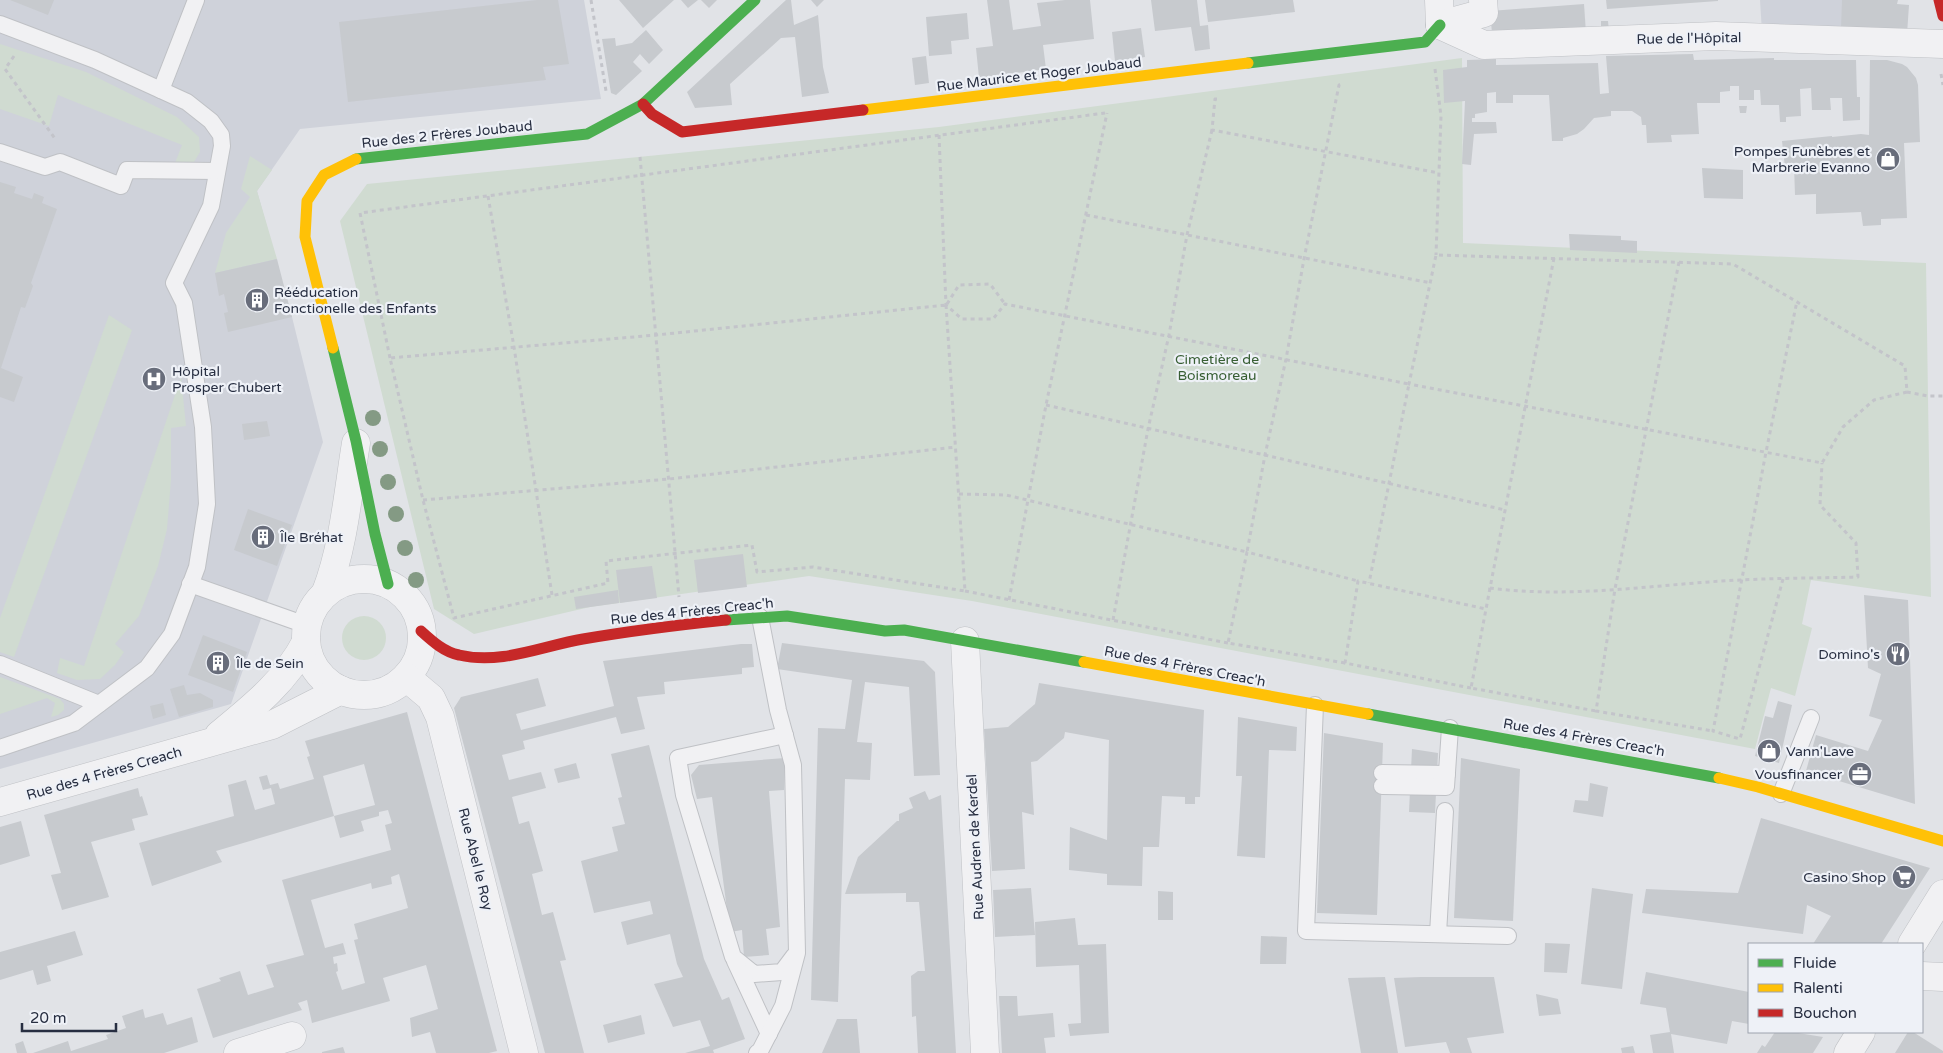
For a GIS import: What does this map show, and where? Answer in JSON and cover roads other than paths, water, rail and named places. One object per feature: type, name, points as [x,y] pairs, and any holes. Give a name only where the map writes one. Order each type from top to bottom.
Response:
[{"type":"street","name":"Rue des 2 Frères Joubaud","points":[[388,584],[375,534],[356,441],[305,237],[307,201],[324,175],[357,159],[587,134],[643,104],[755,0]]},
{"type":"street","points":[[1439,12],[1484,13],[1483,0]]},
{"type":"street","points":[[1939,0],[1943,16]]},
{"type":"street","name":"Rue Maurice et Roger Joubaud","points":[[643,104],[652,114],[682,132],[1425,42],[1439,12]]},
{"type":"street","name":"Rue de l'Hôpital","points":[[1439,12],[1484,45],[1716,36],[1943,44]]},
{"type":"street","points":[[326,592],[333,574],[341,539],[356,441]]},
{"type":"street","points":[[356,579],[372,579],[388,584],[404,595],[416,612],[421,631],[421,647],[416,663],[406,677],[392,688],[376,694],[358,695],[341,690],[327,682],[317,671],[309,657],[306,634],[313,607],[326,592],[340,584],[356,579]]},
{"type":"street","name":"Rue des 4 Frères Creac'h","points":[[421,631],[446,650],[458,655],[499,658],[582,639],[682,625],[760,617],[787,616],[830,621],[885,631],[904,630],[1728,780],[1943,841]]},
{"type":"street","name":"Rue des 4 Frères Creach","points":[[209,744],[257,704],[275,686],[297,660],[306,634]]},
{"type":"street","name":"Rue Audren de Kerdel","points":[[965,641],[985,1053]]},
{"type":"street","name":"Rue Abel le Roy","points":[[406,677],[431,698],[440,717],[524,1053]]},
{"type":"street","name":"Rue des 4 Frères Creach","points":[[0,802],[272,725],[341,690]]},
{"type":"street","points":[[1913,943],[1943,894]]},
{"type":"street","points":[[1923,976],[1943,977]]},
{"type":"street","points":[[1848,1053],[1859,1033]]},
{"type":"street","points":[[238,1053],[292,1036]]},
{"type":"lane","points":[[161,90],[196,0]]},
{"type":"lane","points":[[0,24],[95,60],[187,102],[211,121],[221,134],[222,146],[211,206],[174,283],[184,303],[204,427],[208,504],[197,567],[172,634],[147,668],[74,723],[0,748]]},
{"type":"lane","points":[[0,152],[45,167],[60,162],[121,186],[127,170],[217,171]]},
{"type":"lane","points":[[190,584],[306,634]]},
{"type":"lane","points":[[757,1053],[760,1051],[783,1006],[797,953],[793,766],[778,710],[760,617]]},
{"type":"lane","points":[[0,664],[99,704]]},
{"type":"lane","points":[[1315,705],[1306,931],[1508,936]]},
{"type":"lane","points":[[1781,794],[1811,718]]},
{"type":"lane","points":[[1382,779],[1447,774],[1450,728]]},
{"type":"lane","points":[[769,1034],[733,957],[684,795],[678,758],[785,735]]},
{"type":"lane","points":[[1438,934],[1444,811]]},
{"type":"lane","points":[[733,957],[754,974],[782,972],[797,953]]},
{"type":"place","name":"Pompes Funèbres et Marbrerie Evanno","points":[[1888,159]]},
{"type":"place","name":"Rééducation Fonctionelle des Enfants","points":[[257,300]]},
{"type":"place","name":"Hôpital Prosper Chubert","points":[[154,379]]},
{"type":"place","name":"Île Bréhat","points":[[263,537]]},
{"type":"place","name":"Domino's","points":[[1898,654]]},
{"type":"place","name":"Île de Sein","points":[[218,663]]},
{"type":"place","name":"Vann'Lave","points":[[1769,751]]},
{"type":"place","name":"Vousfinancer","points":[[1860,774]]},
{"type":"place","name":"Casino Shop","points":[[1904,877]]},
{"type":"park label","name":"Cimetière de Boismoreau","points":[[1217,368]]}]
